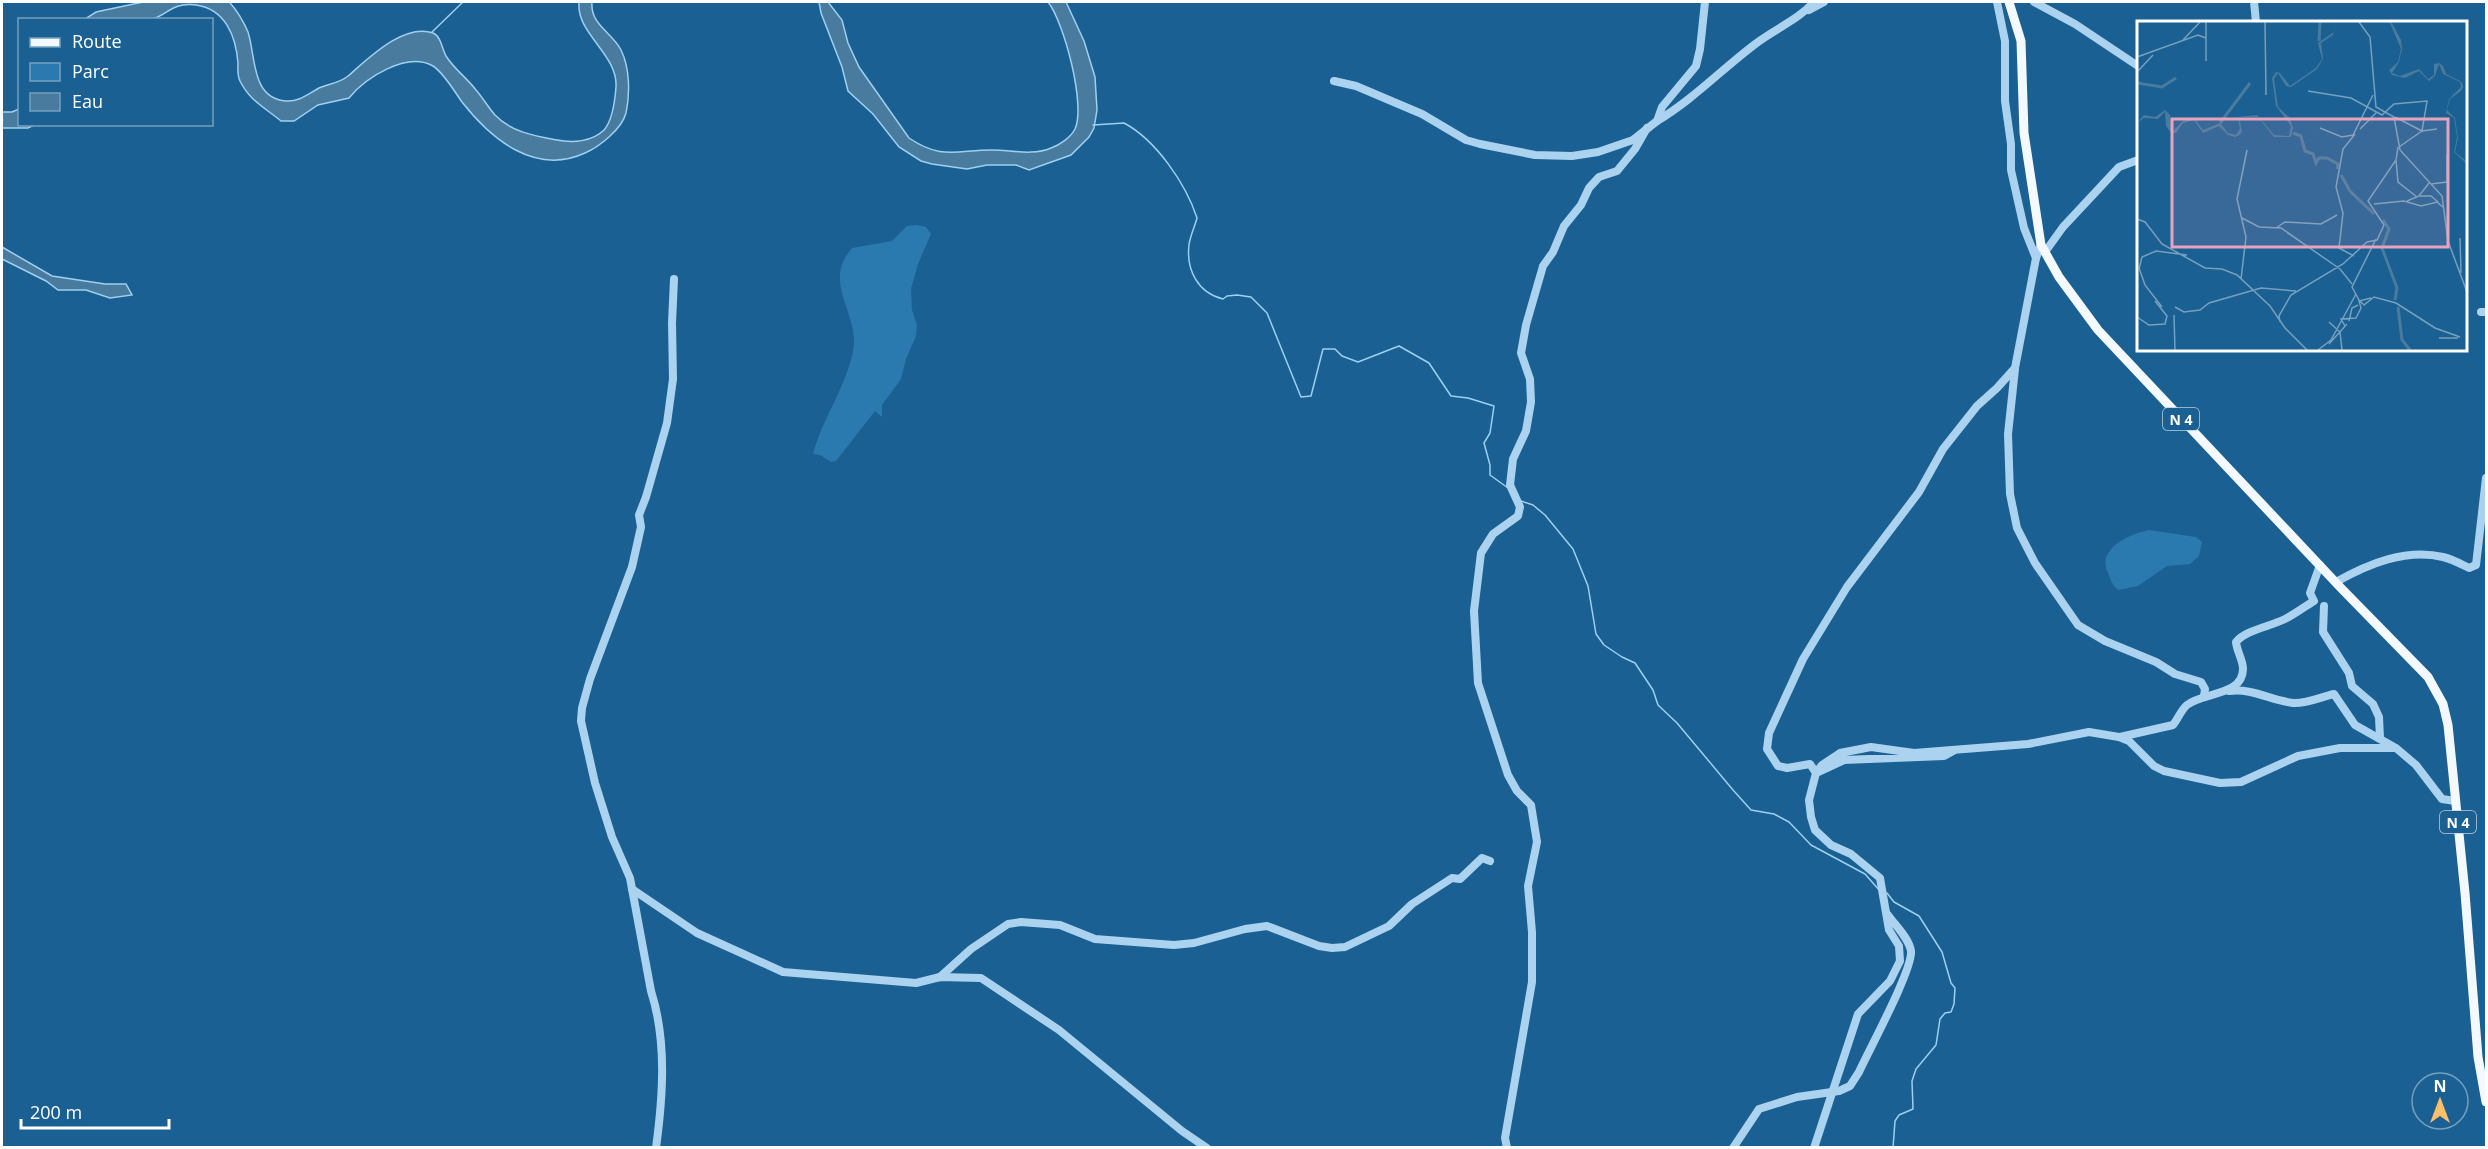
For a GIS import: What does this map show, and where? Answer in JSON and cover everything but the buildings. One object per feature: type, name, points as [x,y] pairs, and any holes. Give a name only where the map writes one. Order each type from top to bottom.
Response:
[{"type":"main road","name":"N 4","points":[[2009,2],[2021,41],[2024,133],[2043,249],[2059,277],[2098,330],[2428,677],[2438,691],[2448,725],[2478,1058],[2487,1102]]},
{"type":"street","points":[[1657,121],[1662,107],[1696,66],[1705,2]]},
{"type":"street","points":[[1805,12],[1814,2]]},
{"type":"street","points":[[1334,81],[1356,86],[1422,114],[1467,140],[1535,155],[1572,156],[1598,152],[1632,140],[1727,69],[1757,43],[1824,2]]},
{"type":"street","points":[[1997,2],[2006,41],[2006,101],[2011,144],[2011,170],[2024,228],[2036,258]]},
{"type":"street","points":[[2034,2],[2075,24],[2137,65]]},
{"type":"street","points":[[2254,2],[2256,21]]},
{"type":"street","points":[[1507,1148],[1506,1138],[1532,982],[1532,932],[1527,886],[1537,842],[1531,806],[1517,791],[1508,775],[1478,683],[1474,611],[1479,564],[1481,554],[1493,534],[1518,516],[1520,507],[1510,485],[1513,459],[1526,430],[1531,402],[1530,379],[1521,352],[1526,325],[1543,266],[1553,252],[1564,226],[1581,205],[1589,188],[1599,177],[1617,171],[1635,149],[1647,128]]},
{"type":"street","points":[[2137,161],[2118,167],[2036,258],[2015,368],[2008,434],[2010,494],[2017,528],[2036,563],[2078,625],[2105,641],[2156,662],[2175,674],[2201,682],[2205,689],[2204,696]]},
{"type":"street","points":[[656,1148],[662,1063],[660,1035],[632,889],[595,783],[582,721],[582,708],[590,679],[632,567],[640,527],[639,515],[667,423],[673,379],[674,279]]},
{"type":"street","points":[[1814,1148],[1830,1093],[1858,1014],[1890,981],[1900,961],[1899,946],[1889,930],[1880,878],[1851,854],[1831,844],[1815,830],[1810,817],[1809,800],[1816,773],[1810,764],[1787,768],[1778,766],[1767,749],[1769,733],[1793,678],[1847,587],[1919,492],[1943,449],[1977,406],[2015,368]]},
{"type":"street","points":[[2336,582],[2354,572],[2386,560],[2408,555],[2429,554],[2446,557],[2469,568],[2476,565],[2487,478]]},
{"type":"street","points":[[2229,691],[2242,676],[2243,668],[2236,642],[2243,634],[2263,629],[2286,619],[2314,601],[2310,593],[2320,565]]},
{"type":"street","points":[[2324,606],[2323,632],[2349,673],[2352,686],[2373,704],[2379,717],[2380,738]]},
{"type":"street","points":[[2119,737],[2173,724],[2188,704],[2204,696],[2245,689],[2270,698],[2295,703],[2334,694],[2355,725],[2396,748],[2416,765],[2442,799],[2455,801]]},
{"type":"street","points":[[1816,773],[1844,760],[1944,756],[1955,750],[2028,744],[2089,732],[2129,741],[2154,766],[2164,771],[2220,783],[2241,782],[2298,756],[2340,748],[2396,748]]},
{"type":"street","points":[[940,977],[971,949],[1008,924],[1021,922],[1060,925],[1095,939],[1174,945],[1194,943],[1245,929],[1267,926],[1319,946],[1345,947],[1389,926],[1412,904],[1452,878],[1460,879],[1482,858],[1490,861]]},
{"type":"street","points":[[632,889],[697,933],[783,972],[916,983],[940,977],[981,978],[1059,1030],[1182,1131],[1207,1148]]},
{"type":"street","points":[[1733,1148],[1759,1109],[1797,1097],[1830,1093],[1850,1086],[1903,981],[1911,952],[1909,944],[1887,914]]},
{"type":"green space","points":[[907,226],[926,227],[931,234],[918,264],[911,289],[912,310],[917,325],[916,336],[906,359],[901,379],[882,405],[882,417],[875,411],[836,461],[831,462],[820,455],[813,454],[853,353],[854,340],[842,294],[840,271],[852,248],[892,241]]},
{"type":"green space","points":[[2149,530],[2196,537],[2202,542],[2199,556],[2190,564],[2167,566],[2138,586],[2118,590],[2105,564],[2110,550],[2124,539]]},
{"type":"water","points":[[143,2],[229,2],[240,16],[248,32],[261,84],[266,92],[286,101],[299,99],[319,88],[338,82],[398,38],[422,31],[433,33],[440,40],[449,61],[501,121],[524,132],[549,138],[582,141],[599,134],[610,121],[616,87],[611,64],[590,34],[580,13],[579,2],[592,2],[594,17],[617,44],[624,57],[628,81],[626,113],[620,125],[609,137],[585,153],[567,159],[549,160],[532,157],[516,150],[486,129],[437,69],[423,62],[411,62],[399,64],[376,75],[365,82],[349,98],[318,105],[294,121],[281,121],[258,103],[244,88],[238,76],[235,43],[227,25],[215,12],[196,5],[187,5],[175,7],[155,18],[87,18],[96,12]]},
{"type":"water","points":[[819,2],[828,2],[842,20],[848,43],[859,67],[909,138],[931,149],[949,152],[992,150],[1037,152],[1058,145],[1068,138],[1075,129],[1078,117],[1072,64],[1061,27],[1048,2],[1066,2],[1084,41],[1095,77],[1097,110],[1094,128],[1089,137],[1071,155],[1029,170],[1016,165],[987,165],[967,169],[921,161],[899,147],[873,114],[848,91]]},
{"type":"water","points":[[18,109],[18,126],[32,126],[2,128],[2,112]]},
{"type":"water","points":[[2,247],[52,276],[105,284],[126,284],[132,295],[110,298],[86,290],[58,290],[46,281],[2,259]]},
{"type":"waterway","points":[[432,32],[463,2]]},
{"type":"waterway","points":[[1093,125],[1124,123],[1147,140],[1178,177],[1197,218],[1189,254],[1195,279],[1207,292],[1223,299],[1237,295],[1251,297],[1267,313],[1301,397],[1311,396],[1323,349],[1335,349],[1342,356],[1358,362],[1399,346],[1429,363],[1451,396],[1468,398],[1494,406],[1490,433],[1484,443],[1490,465],[1490,475],[1508,488]]},
{"type":"waterway","points":[[1521,501],[1533,505],[1545,515],[1573,549],[1588,586],[1596,634],[1604,645],[1635,663],[1653,690],[1658,705],[1677,723],[1751,810],[1774,814],[1789,822],[1811,845],[1865,874],[1880,891]]},
{"type":"waterway","points":[[1887,893],[1894,902],[1919,916],[1942,952],[1951,983],[1955,988],[1951,1012],[1945,1013],[1940,1019],[1936,1045],[1916,1069],[1912,1081],[1913,1109],[1899,1115],[1895,1121],[1893,1148]]}]
